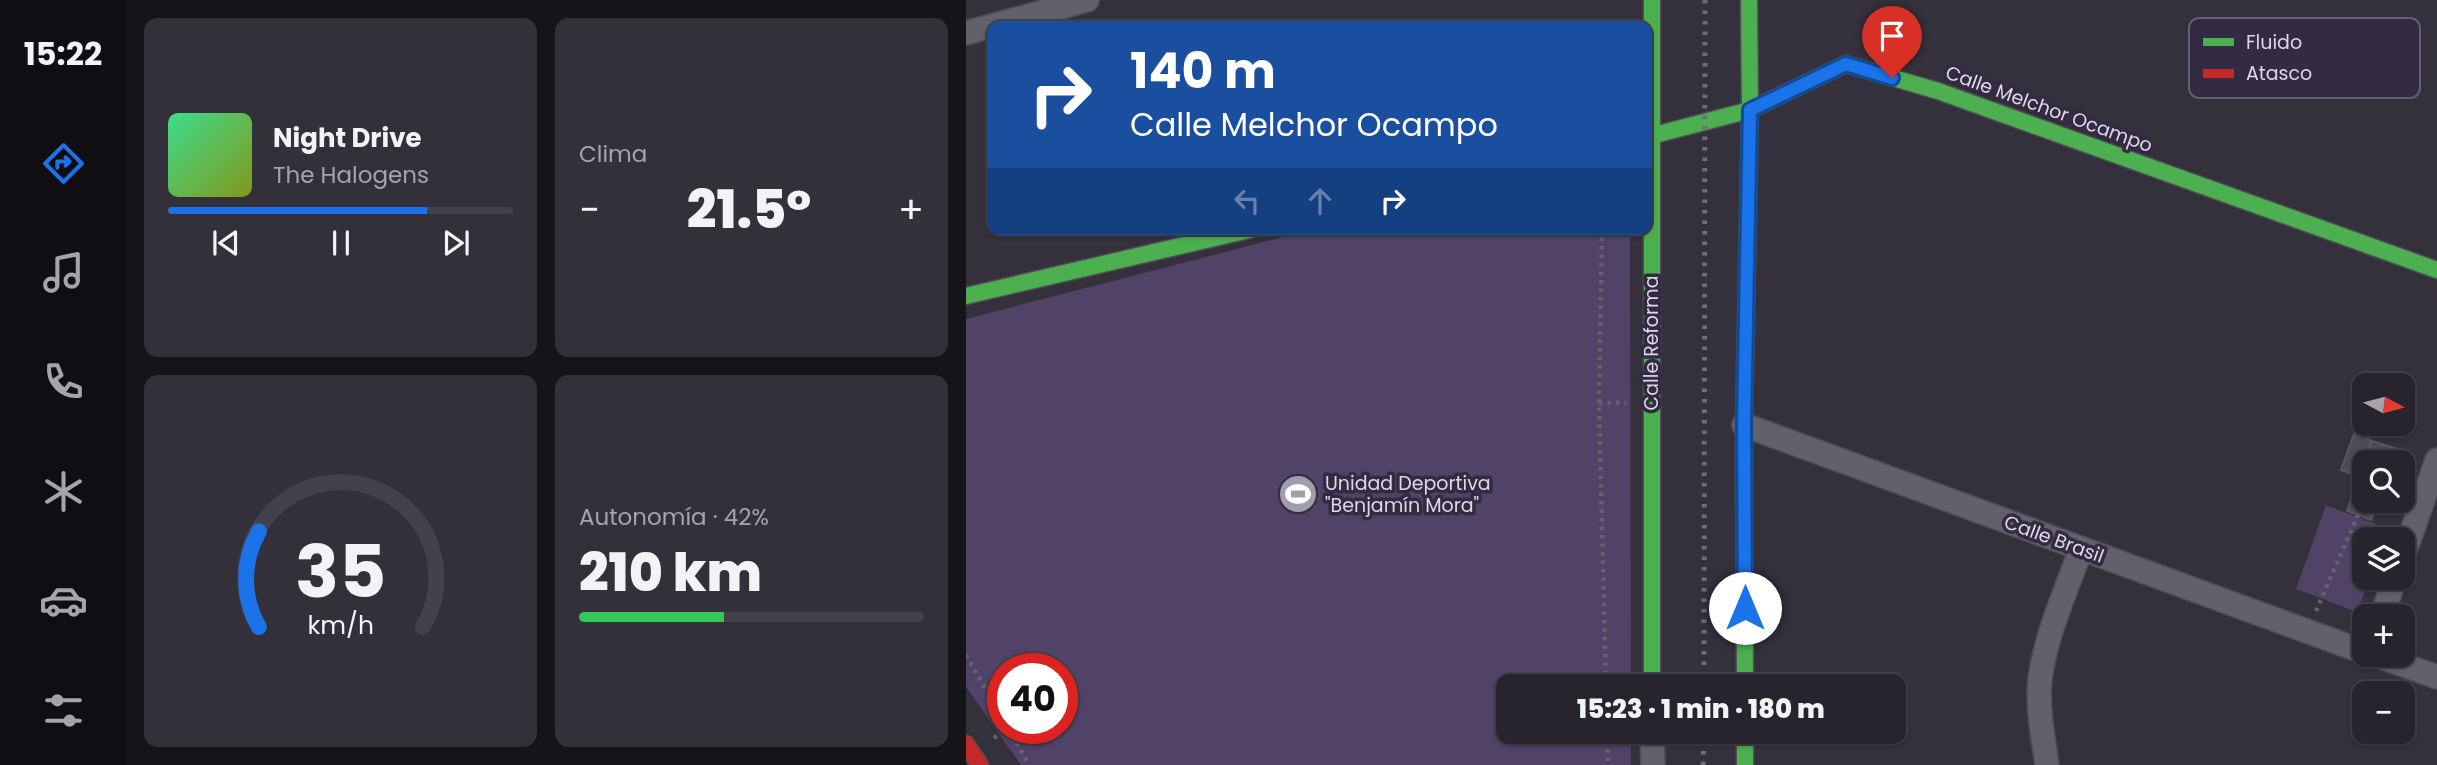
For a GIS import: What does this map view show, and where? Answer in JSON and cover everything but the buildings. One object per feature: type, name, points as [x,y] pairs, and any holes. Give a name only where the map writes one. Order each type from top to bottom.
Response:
[{"type":"street","points":[[996,21],[1010,0]]},
{"type":"street","points":[[1008,21],[1087,0]]},
{"type":"street","name":"Calle Reforma","points":[[1652,0],[1652,21]]},
{"type":"street","points":[[1745,674],[1744,425],[1750,110],[1749,0]]},
{"type":"street","points":[[966,33],[987,27]]},
{"type":"street","name":"Calle Melchor Ocampo","points":[[1652,136],[1750,110],[1846,64],[1951,96],[2437,270]]},
{"type":"street","points":[[966,296],[1227,235]]},
{"type":"street","name":"Calle Reforma","points":[[1650,235],[1652,674]]},
{"type":"street","name":"Calle Brasil","points":[[1744,425],[2352,648]]},
{"type":"street","points":[[2413,527],[2437,460]]},
{"type":"street","points":[[2047,765],[2041,723],[2040,681],[2047,645],[2081,549]]},
{"type":"street","points":[[2409,667],[2437,677]]},
{"type":"street","points":[[966,744],[980,765]]},
{"type":"street","points":[[1652,744],[1653,765]]},
{"type":"street","points":[[1745,744],[1745,765]]},
{"type":"path","points":[[1601,235],[1599,403],[1606,674]]},
{"type":"path","points":[[2307,631],[2358,515]]},
{"type":"path","points":[[966,655],[987,692]]},
{"type":"path","points":[[1017,744],[1029,765]]},
{"type":"path","points":[[1607,744],[1608,765]]},
{"type":"shaded area","name":"Unidad Deportiva \"Benjamín Mora\"","points":[[1291,235],[1630,235],[1631,674],[1496,674],[1496,744],[1631,744],[1631,765],[1021,765],[1006,744],[1078,744],[1078,653],[987,653],[987,717],[966,687],[966,319]]},
{"type":"shaded area","points":[[2326,505],[2383,527],[2352,527],[2352,590],[2365,590],[2360,604],[2352,604],[2352,610],[2296,589]]},
{"type":"railway","points":[[1704,674],[1705,0]]},
{"type":"railway","points":[[1703,765],[1704,744]]},
{"type":"traffic: fast","points":[[1652,0],[1652,674]]},
{"type":"traffic: fast","points":[[1745,674],[1744,425],[1750,110],[1749,0]]},
{"type":"traffic: fast","points":[[1652,136],[1750,110],[1846,64],[1938,91],[2437,270]]},
{"type":"traffic: fast","points":[[966,296],[1227,235]]},
{"type":"traffic: fast","points":[[1745,744],[1745,765]]},
{"type":"traffic: jam","points":[[966,744],[980,765]]},
{"type":"place","name":"Unidad Deportiva \"Benjamín Mora\"","points":[[1298,494]]},
{"type":"route","points":[[1745,608],[1744,425],[1750,110],[1846,64],[1892,78]]}]
